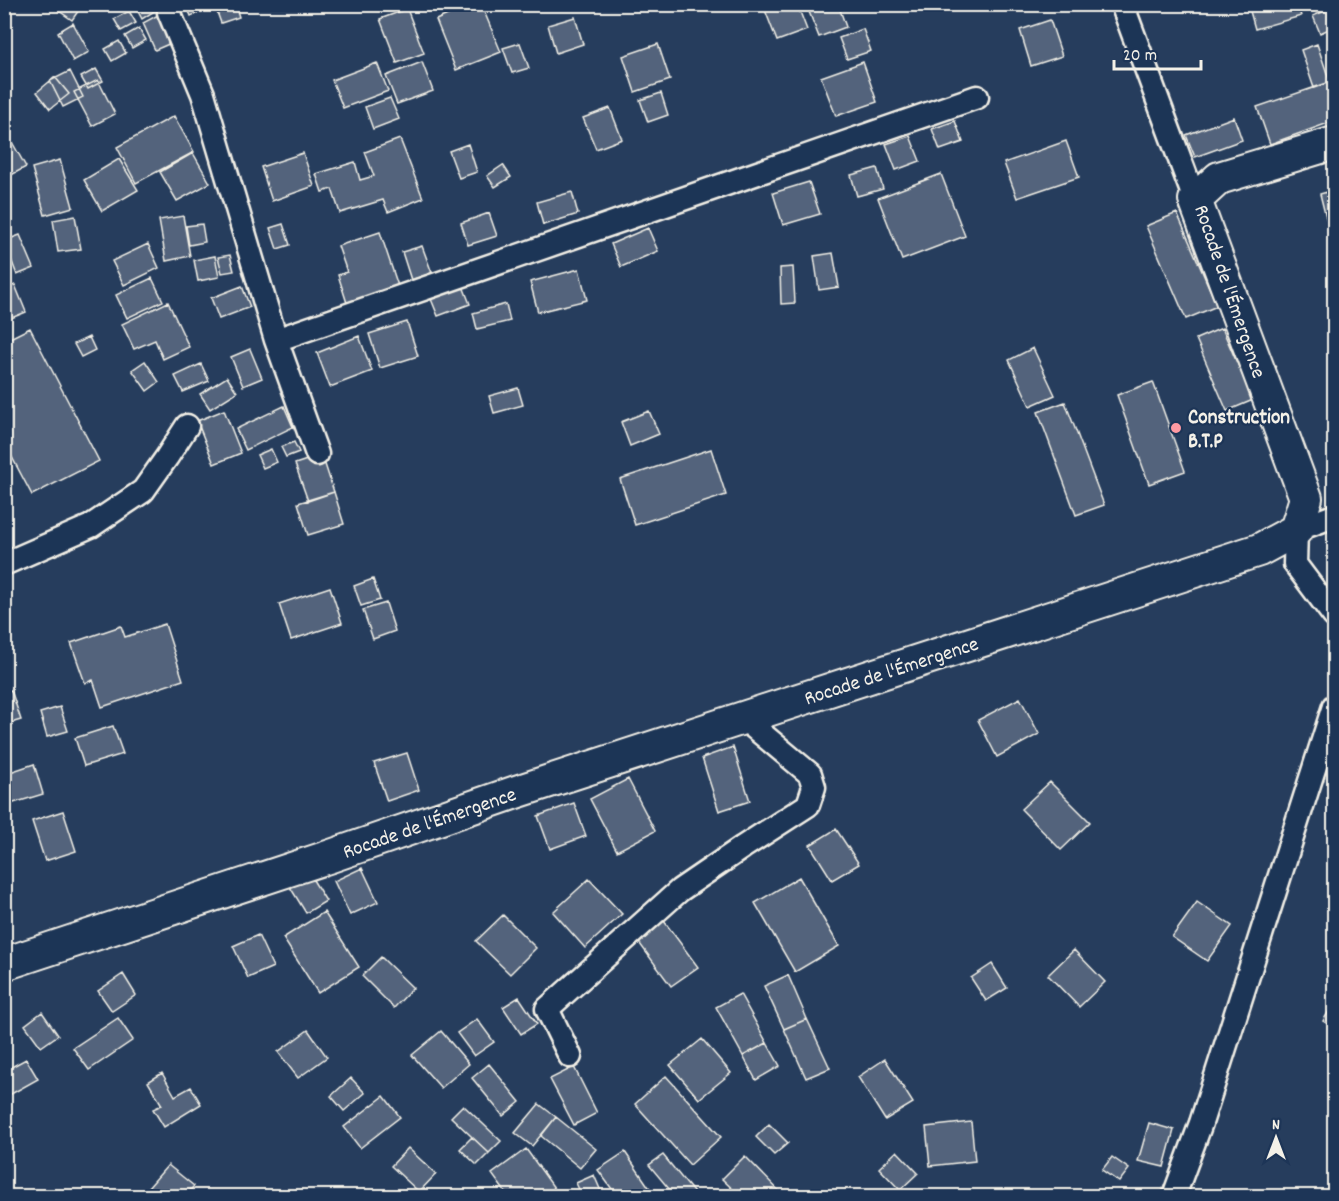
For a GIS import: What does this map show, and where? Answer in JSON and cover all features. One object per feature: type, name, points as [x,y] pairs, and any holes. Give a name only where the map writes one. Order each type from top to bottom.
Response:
[{"type":"street","points":[[170,4],[169,12],[203,94],[276,340],[317,454]]},
{"type":"street","points":[[1122,4],[1195,200]]},
{"type":"street","points":[[276,340],[976,97]]},
{"type":"street","name":"Rocade de l'Émergence","points":[[4,963],[332,856],[516,792],[1259,550],[1296,530],[1306,498],[1195,200],[1219,178],[1335,143]]},
{"type":"street","points":[[4,564],[91,526],[143,491],[186,426]]},
{"type":"street","points":[[1335,516],[1296,530],[1295,564],[1335,616]]},
{"type":"street","points":[[1174,1197],[1201,1123],[1335,706]]},
{"type":"street","points":[[570,1056],[547,1009],[680,890],[808,805],[814,787],[810,774],[744,719]]},
{"type":"building","points":[[58,4],[83,4],[72,20],[55,8]]},
{"type":"building","points":[[134,4],[153,4],[156,10],[142,19]]},
{"type":"building","points":[[186,4],[211,4],[212,6],[191,16]]},
{"type":"building","points":[[214,4],[235,4],[239,17],[221,23]]},
{"type":"building","points":[[473,4],[481,4],[501,52],[456,70],[436,20]]},
{"type":"building","points":[[781,4],[797,4],[807,30],[777,41],[765,10]]},
{"type":"building","points":[[806,4],[838,4],[846,27],[819,37]]},
{"type":"building","points":[[1248,4],[1297,4],[1301,16],[1255,29]]},
{"type":"building","points":[[1334,7],[1334,27],[1320,33],[1313,16]]},
{"type":"building","points":[[407,9],[424,53],[397,63],[380,19]]},
{"type":"building","points":[[129,11],[136,23],[121,31],[114,19]]},
{"type":"building","points":[[158,15],[171,43],[155,50],[143,23]]},
{"type":"building","points":[[575,17],[583,44],[556,53],[548,25]]},
{"type":"building","points":[[1050,20],[1062,56],[1031,66],[1020,30]]},
{"type":"building","points":[[73,23],[89,52],[73,61],[58,32]]},
{"type":"building","points":[[139,28],[146,40],[132,48],[125,36]]},
{"type":"building","points":[[863,29],[871,51],[847,59],[839,38]]},
{"type":"building","points":[[119,41],[126,53],[112,61],[105,49]]},
{"type":"building","points":[[520,43],[529,68],[512,73],[503,48]]},
{"type":"building","points":[[658,44],[670,80],[635,92],[623,56]]},
{"type":"building","points":[[1317,44],[1330,82],[1314,88],[1301,50]]},
{"type":"building","points":[[422,62],[433,91],[397,104],[386,76]]},
{"type":"building","points":[[863,62],[877,102],[836,116],[821,77]]},
{"type":"building","points":[[377,63],[388,91],[343,108],[332,80]]},
{"type":"building","points":[[96,69],[103,81],[88,89],[81,77]]},
{"type":"building","points":[[70,71],[83,97],[63,107],[50,81]]},
{"type":"building","points":[[55,77],[69,94],[50,109],[37,92]]},
{"type":"building","points":[[98,80],[115,114],[92,126],[74,92]]},
{"type":"building","points":[[1330,82],[1334,94],[1334,121],[1270,144],[1257,107]]},
{"type":"building","points":[[661,93],[668,115],[648,122],[640,100]]},
{"type":"building","points":[[390,98],[399,119],[373,129],[365,107]]},
{"type":"building","points":[[610,108],[622,139],[596,149],[583,118]]},
{"type":"building","points":[[174,116],[194,152],[136,183],[117,147]]},
{"type":"building","points":[[1234,117],[1242,140],[1195,157],[1186,135]]},
{"type":"building","points":[[955,121],[963,142],[940,150],[932,129]]},
{"type":"building","points":[[910,136],[920,161],[896,170],[886,144]]},
{"type":"building","points":[[400,139],[423,198],[388,212],[383,200],[340,213],[332,189],[322,192],[316,174],[355,162],[360,180],[374,176],[365,152]]},
{"type":"building","points":[[1066,141],[1079,177],[1017,198],[1004,163]]},
{"type":"building","points":[[12,142],[26,167],[4,179],[4,147]]},
{"type":"building","points":[[468,144],[477,172],[459,178],[449,151]]},
{"type":"building","points":[[193,153],[210,183],[177,201],[160,172]]},
{"type":"building","points":[[303,153],[314,186],[272,201],[261,167]]},
{"type":"building","points":[[119,159],[138,190],[102,211],[84,180]]},
{"type":"building","points":[[60,160],[73,207],[45,215],[32,168]]},
{"type":"building","points":[[503,165],[511,177],[495,187],[487,176]]},
{"type":"building","points":[[877,168],[883,189],[857,196],[851,175]]},
{"type":"building","points":[[941,174],[965,236],[902,260],[878,198]]},
{"type":"building","points":[[809,182],[820,214],[783,225],[773,193]]},
{"type":"building","points":[[1334,190],[1334,246],[1333,246],[1320,194]]},
{"type":"building","points":[[572,192],[578,214],[543,225],[537,202]]},
{"type":"building","points":[[489,213],[497,236],[468,245],[461,223]]},
{"type":"building","points":[[1177,213],[1217,306],[1186,319],[1146,226]]},
{"type":"building","points":[[75,216],[81,249],[58,252],[53,220]]},
{"type":"building","points":[[183,216],[190,256],[166,261],[159,220]]},
{"type":"building","points":[[202,224],[205,242],[189,245],[186,226]]},
{"type":"building","points":[[283,224],[290,245],[277,249],[270,228]]},
{"type":"building","points":[[648,228],[658,251],[621,267],[611,244]]},
{"type":"building","points":[[380,232],[398,286],[347,303],[338,275],[347,272],[338,246]]},
{"type":"building","points":[[20,235],[34,268],[17,275],[4,241]]},
{"type":"building","points":[[148,244],[159,268],[124,285],[112,261]]},
{"type":"building","points":[[422,246],[432,273],[411,280],[402,252]]},
{"type":"building","points":[[833,253],[839,287],[819,290],[814,256]]},
{"type":"building","points":[[230,255],[234,271],[222,273],[218,257]]},
{"type":"building","points":[[215,256],[219,277],[198,281],[194,260]]},
{"type":"building","points":[[793,267],[795,303],[781,304],[780,268]]},
{"type":"building","points":[[579,269],[587,300],[538,312],[530,282]]},
{"type":"building","points":[[152,278],[163,301],[127,318],[116,295]]},
{"type":"building","points":[[15,285],[26,312],[4,321],[4,289]]},
{"type":"building","points":[[242,286],[250,307],[219,319],[211,298]]},
{"type":"building","points":[[463,286],[470,304],[438,316],[431,299]]},
{"type":"building","points":[[168,302],[189,347],[163,359],[155,340],[134,349],[122,324]]},
{"type":"building","points":[[506,304],[510,321],[477,329],[473,313]]},
{"type":"building","points":[[407,322],[418,356],[380,368],[369,334]]},
{"type":"building","points":[[30,328],[99,461],[32,495],[4,442],[4,341]]},
{"type":"building","points":[[1222,328],[1253,400],[1227,411],[1196,339]]},
{"type":"building","points":[[359,336],[372,371],[330,387],[317,353]]},
{"type":"building","points":[[89,337],[95,350],[81,357],[74,344]]},
{"type":"building","points":[[1033,348],[1055,395],[1030,406],[1009,360]]},
{"type":"building","points":[[250,349],[262,378],[243,386],[231,357]]},
{"type":"building","points":[[145,361],[159,382],[147,391],[132,370]]},
{"type":"building","points":[[201,364],[209,381],[183,392],[175,376]]},
{"type":"building","points":[[227,377],[237,392],[210,409],[200,394]]},
{"type":"building","points":[[1153,382],[1185,471],[1149,484],[1117,395]]},
{"type":"building","points":[[518,388],[523,405],[494,413],[489,396]]},
{"type":"building","points":[[1065,402],[1104,505],[1076,515],[1038,412]]},
{"type":"building","points":[[284,406],[293,427],[246,450],[236,429]]},
{"type":"building","points":[[224,410],[241,453],[214,464],[197,421]]},
{"type":"building","points":[[649,411],[659,434],[630,446],[621,422]]},
{"type":"building","points":[[294,442],[299,452],[286,457],[281,447]]},
{"type":"building","points":[[271,449],[277,462],[263,468],[257,455]]},
{"type":"building","points":[[711,449],[726,495],[635,525],[620,479]]},
{"type":"building","points":[[322,455],[334,492],[308,501],[295,464]]},
{"type":"building","points":[[334,492],[344,524],[308,535],[298,503]]},
{"type":"building","points":[[373,579],[380,600],[361,606],[354,586]]},
{"type":"building","points":[[330,587],[342,623],[291,640],[279,604]]},
{"type":"building","points":[[386,603],[395,631],[373,639],[363,610]]},
{"type":"building","points":[[165,624],[183,680],[102,707],[93,680],[85,683],[71,643],[121,626],[125,637]]},
{"type":"building","points":[[11,690],[21,720],[4,725],[4,692]]},
{"type":"building","points":[[1020,698],[1039,734],[997,757],[978,720]]},
{"type":"building","points":[[60,707],[68,731],[47,737],[40,713]]},
{"type":"building","points":[[113,726],[123,754],[84,766],[75,738]]},
{"type":"building","points":[[733,747],[750,801],[719,811],[702,758]]},
{"type":"building","points":[[407,753],[419,790],[387,801],[374,763]]},
{"type":"building","points":[[34,764],[43,794],[4,806],[4,774]]},
{"type":"building","points":[[628,779],[655,831],[617,851],[590,799]]},
{"type":"building","points":[[1050,782],[1090,822],[1061,850],[1021,809]]},
{"type":"building","points":[[574,803],[586,836],[550,849],[538,816]]},
{"type":"building","points":[[63,811],[76,851],[45,861],[32,821]]},
{"type":"building","points":[[836,829],[859,864],[832,880],[810,845]]},
{"type":"building","points":[[362,868],[378,902],[350,915],[334,881]]},
{"type":"building","points":[[310,875],[326,901],[306,913],[290,887]]},
{"type":"building","points":[[799,877],[839,946],[795,972],[755,903]]},
{"type":"building","points":[[589,879],[622,914],[585,948],[553,912]]},
{"type":"building","points":[[1197,902],[1232,926],[1207,961],[1172,937]]},
{"type":"building","points":[[324,912],[359,967],[318,993],[283,938]]},
{"type":"building","points":[[503,915],[536,948],[510,974],[476,941]]},
{"type":"building","points":[[664,921],[698,967],[671,986],[637,940]]},
{"type":"building","points":[[258,935],[273,967],[248,978],[233,946]]},
{"type":"building","points":[[1074,950],[1105,982],[1079,1007],[1048,975]]},
{"type":"building","points":[[381,957],[413,988],[394,1008],[362,976]]},
{"type":"building","points":[[992,964],[1007,988],[986,1001],[971,978]]},
{"type":"building","points":[[123,974],[136,995],[112,1011],[98,991]]},
{"type":"building","points":[[788,975],[807,1019],[784,1029],[764,986]]},
{"type":"building","points":[[740,994],[767,1043],[743,1056],[716,1007]]},
{"type":"building","points":[[519,997],[537,1024],[521,1034],[503,1007]]},
{"type":"building","points":[[1334,1003],[1334,1028],[1323,1021]]},
{"type":"building","points":[[42,1012],[58,1035],[41,1047],[25,1025]]},
{"type":"building","points":[[118,1018],[133,1040],[89,1070],[73,1048]]},
{"type":"building","points":[[477,1019],[494,1042],[474,1056],[457,1033]]},
{"type":"building","points":[[807,1019],[830,1068],[806,1078],[784,1029]]},
{"type":"building","points":[[308,1030],[327,1057],[298,1078],[278,1052]]},
{"type":"building","points":[[441,1031],[469,1064],[441,1088],[412,1055]]},
{"type":"building","points":[[702,1039],[731,1073],[699,1099],[670,1065]]},
{"type":"building","points":[[767,1043],[780,1066],[756,1080],[743,1056]]},
{"type":"building","points":[[26,1059],[38,1079],[4,1098],[4,1071]]},
{"type":"building","points":[[885,1059],[913,1103],[885,1120],[858,1077]]},
{"type":"building","points":[[489,1064],[520,1102],[503,1116],[472,1078]]},
{"type":"building","points":[[574,1067],[597,1113],[574,1125],[550,1079]]},
{"type":"building","points":[[162,1073],[175,1096],[191,1087],[201,1104],[164,1127],[153,1109],[162,1105],[148,1082]]},
{"type":"building","points":[[666,1076],[721,1137],[690,1165],[635,1104]]},
{"type":"building","points":[[351,1078],[365,1093],[344,1111],[331,1096]]},
{"type":"building","points":[[384,1096],[400,1117],[360,1148],[344,1127]]},
{"type":"building","points":[[539,1104],[556,1117],[532,1146],[515,1133]]},
{"type":"building","points":[[463,1105],[501,1141],[489,1153],[451,1117]]},
{"type":"building","points":[[556,1117],[596,1149],[580,1168],[541,1136]]},
{"type":"building","points":[[971,1122],[975,1161],[930,1166],[926,1127]]},
{"type":"building","points":[[1149,1123],[1174,1130],[1164,1167],[1138,1161]]},
{"type":"building","points":[[769,1124],[788,1143],[774,1155],[756,1137]]},
{"type":"building","points":[[472,1137],[489,1153],[477,1165],[460,1149]]},
{"type":"building","points":[[408,1148],[436,1174],[419,1192],[391,1166]]},
{"type":"building","points":[[526,1149],[557,1192],[551,1196],[508,1196],[492,1174]]},
{"type":"building","points":[[897,1151],[918,1173],[900,1190],[879,1168]]},
{"type":"building","points":[[625,1152],[655,1196],[617,1196],[598,1170]]},
{"type":"building","points":[[663,1155],[694,1193],[689,1196],[675,1196],[649,1165]]},
{"type":"building","points":[[745,1156],[784,1196],[740,1196],[722,1179]]},
{"type":"building","points":[[1112,1157],[1129,1169],[1119,1182],[1102,1170]]},
{"type":"building","points":[[168,1165],[194,1186],[185,1196],[141,1196]]},
{"type":"building","points":[[594,1175],[603,1196],[582,1196],[576,1183]]},
{"type":"building","points":[[970,1192],[970,1196],[945,1196],[945,1193]]},
{"type":"place","name":"Construction B.T.P","points":[[1176,428]]}]
